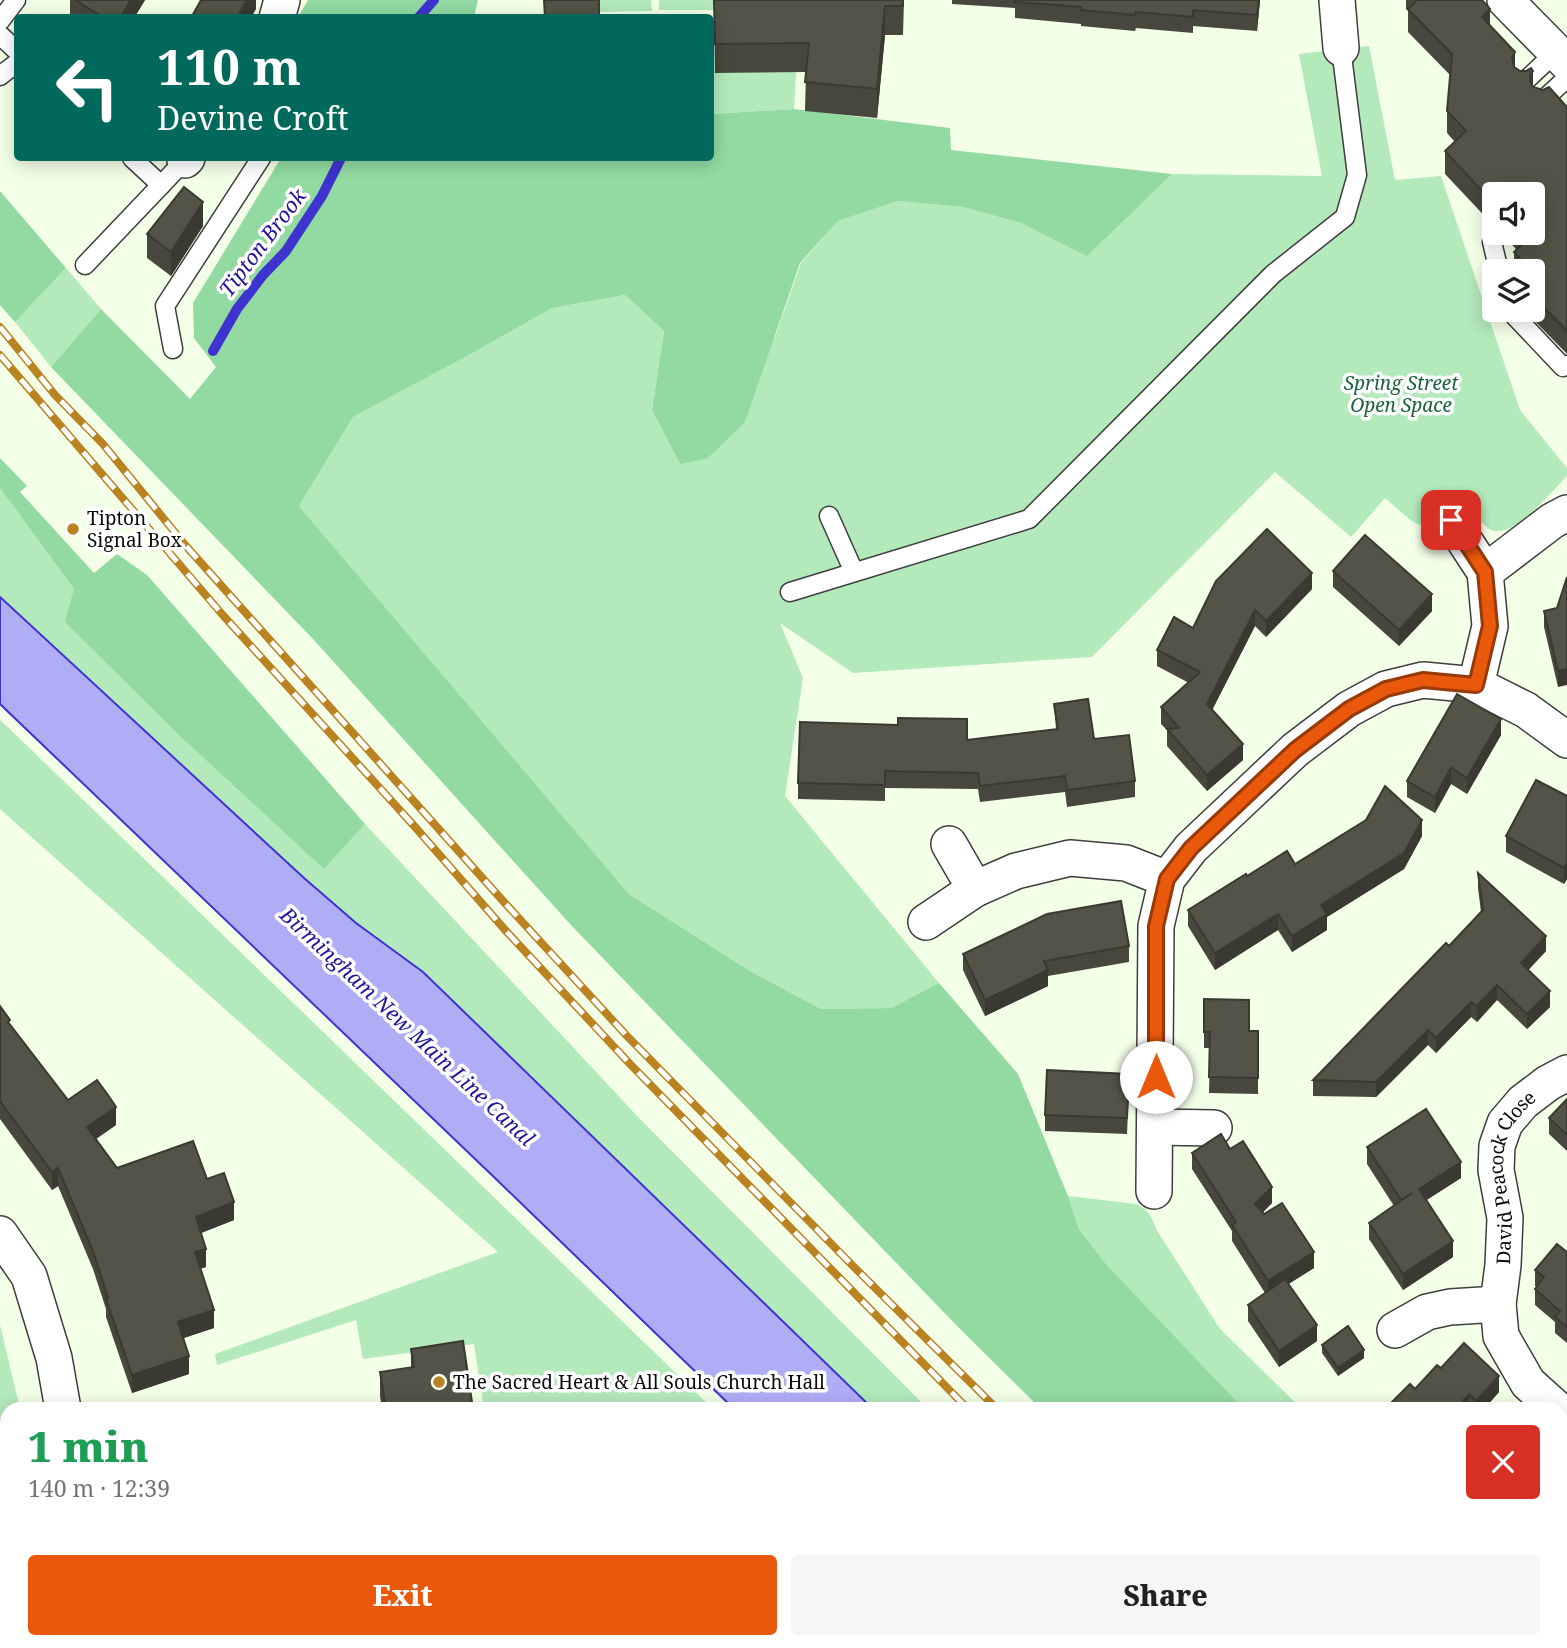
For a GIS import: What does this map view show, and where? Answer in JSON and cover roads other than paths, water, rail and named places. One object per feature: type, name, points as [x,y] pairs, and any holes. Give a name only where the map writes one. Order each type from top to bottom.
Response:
[{"type":"street","points":[[1336,0],[1341,48]]},
{"type":"street","points":[[1505,0],[1563,64]]},
{"type":"street","points":[[1485,572],[1552,521],[1567,513]]},
{"type":"street","points":[[1451,520],[1485,572],[1490,626],[1476,685]]},
{"type":"street","points":[[1154,1191],[1156,926],[1167,879],[1191,848],[1295,750],[1349,709],[1386,689],[1423,680],[1476,685],[1526,710],[1567,740]]},
{"type":"street","points":[[949,844],[975,889]]},
{"type":"street","points":[[926,922],[975,889],[1016,871],[1070,858],[1126,863],[1167,879]]},
{"type":"street","name":"David Peacock Close","points":[[1549,1402],[1528,1383],[1501,1336],[1498,1304],[1503,1265],[1504,1218],[1496,1170],[1497,1146],[1505,1123],[1523,1102],[1548,1083],[1567,1073]]},
{"type":"street","points":[[1156,1128],[1214,1128]]},
{"type":"street","points":[[0,1234],[29,1276],[54,1358],[62,1402]]},
{"type":"street","points":[[1395,1330],[1427,1312],[1450,1307],[1498,1304]]},
{"type":"lane","points":[[0,21],[16,0]]},
{"type":"lane","points":[[0,34],[14,47]]},
{"type":"lane","points":[[790,592],[1029,519],[1273,274],[1345,217],[1357,175],[1341,48]]},
{"type":"lane","points":[[1523,83],[1563,64]]},
{"type":"lane","points":[[1541,102],[1563,64]]},
{"type":"lane","points":[[0,76],[14,65]]},
{"type":"lane","points":[[135,161],[161,185]]},
{"type":"lane","points":[[85,265],[184,161]]},
{"type":"lane","points":[[173,349],[165,306],[259,161]]},
{"type":"lane","points":[[1520,322],[1563,367],[1567,365]]},
{"type":"lane","points":[[829,516],[854,572]]},
{"type":"water","name":"Birmingham New Main Line Canal","points":[[0,597],[304,878],[356,923],[423,972],[866,1402],[727,1402],[0,704]]},
{"type":"waterway","name":"Tipton Brook","points":[[422,14],[434,0]]},
{"type":"waterway","name":"Tipton Brook","points":[[213,351],[237,309],[286,251],[322,196],[340,161]]},
{"type":"railway","points":[[0,327],[55,395],[103,444],[186,546],[627,1036],[990,1402]]},
{"type":"railway","points":[[0,355],[221,613],[506,931],[630,1064],[961,1402]]},
{"type":"place","name":"Tipton Signal Box","points":[[73,529]]},
{"type":"place","name":"The Sacred Heart & All Souls Church Hall","points":[[439,1382]]},
{"type":"park label","name":"Spring Street Open Space","points":[[1401,394]]}]
